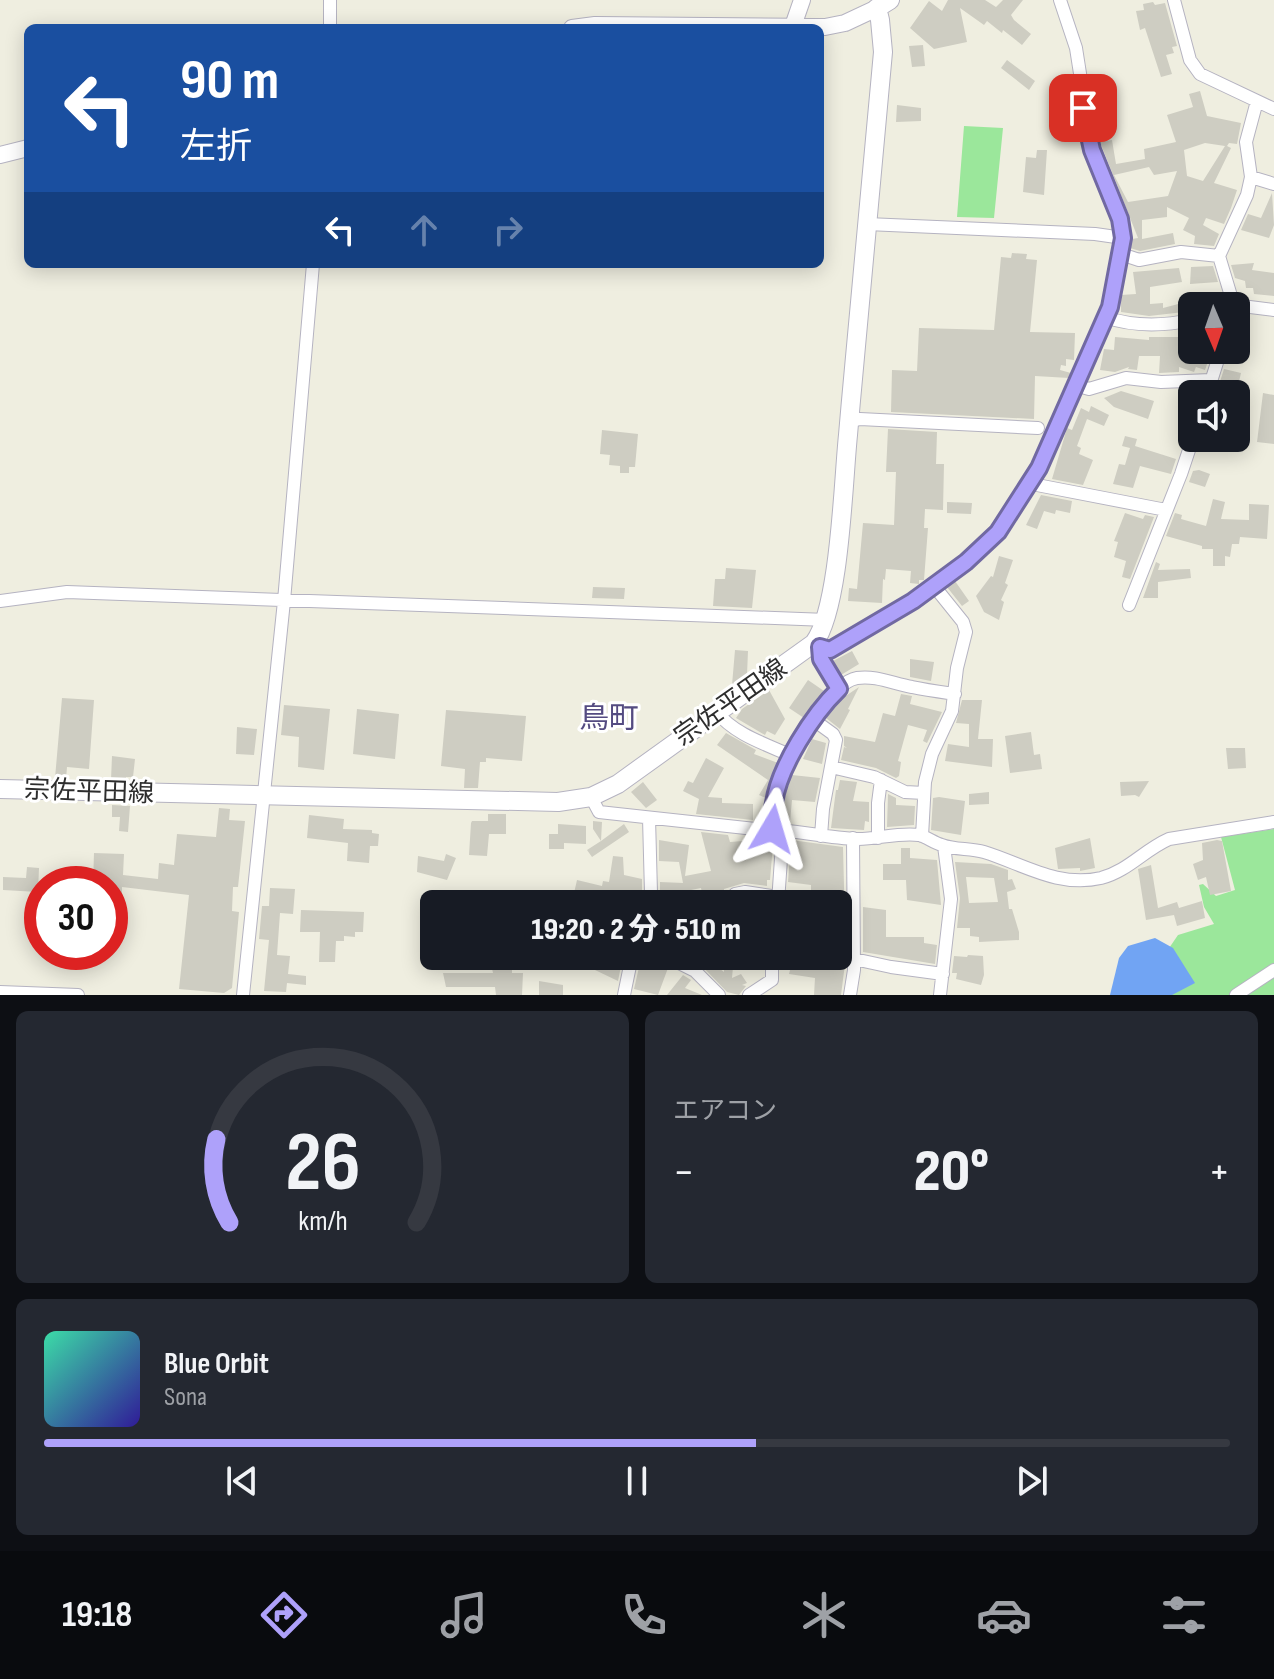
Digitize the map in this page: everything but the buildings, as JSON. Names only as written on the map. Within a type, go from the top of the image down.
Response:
[{"type":"main road","name":"宗佐平田線","points":[[0,789],[546,802],[591,797],[618,784],[817,645],[827,620],[840,521],[883,52],[880,20],[884,4]]},
{"type":"street","points":[[330,0],[330,24]]},
{"type":"street","points":[[794,24],[802,0]]},
{"type":"street","points":[[817,645],[830,650],[934,586],[998,532],[1039,468],[1105,317],[1123,238],[1120,219],[1092,150],[1076,48],[1060,0]]},
{"type":"street","points":[[1174,0],[1190,60],[1200,74],[1274,109]]},
{"type":"street","points":[[824,27],[845,23],[884,4]]},
{"type":"street","points":[[1230,292],[1219,256],[1247,195],[1251,177],[1246,142],[1257,101]]},
{"type":"street","points":[[0,155],[24,149]]},
{"type":"street","points":[[1251,177],[1274,184]]},
{"type":"street","points":[[867,224],[1095,234],[1123,238]]},
{"type":"street","points":[[1121,254],[1139,260],[1181,252],[1219,256]]},
{"type":"street","points":[[243,995],[284,601],[313,268]]},
{"type":"street","points":[[1250,308],[1274,310]]},
{"type":"street","points":[[1105,317],[1138,324],[1178,323]]},
{"type":"street","points":[[1211,380],[1216,364]]},
{"type":"street","points":[[1075,385],[1089,389],[1126,378],[1178,381]]},
{"type":"street","points":[[849,421],[860,419],[1038,428]]},
{"type":"street","points":[[1129,605],[1188,452]]},
{"type":"street","points":[[1030,481],[1037,485],[1166,510]]},
{"type":"street","points":[[922,836],[924,793],[932,754],[952,711],[957,668],[966,632],[963,622],[934,586]]},
{"type":"street","points":[[0,601],[67,592],[827,620]]},
{"type":"street","points":[[817,645],[821,659],[839,689]]},
{"type":"street","points":[[778,890],[778,829],[774,803],[779,782],[792,756],[839,689],[855,678],[876,678],[955,694]]},
{"type":"street","points":[[717,712],[723,720],[757,740],[792,756]]},
{"type":"street","points":[[815,721],[833,734],[836,740],[821,836]]},
{"type":"street","points":[[831,767],[881,780],[905,792],[924,793]]},
{"type":"street","points":[[878,838],[881,780]]},
{"type":"street","points":[[591,797],[599,812],[649,818],[778,829],[821,836],[922,836],[944,846],[981,851],[1046,877],[1074,881],[1121,871],[1169,839],[1274,822]]},
{"type":"street","points":[[649,818],[649,890]]},
{"type":"street","points":[[850,995],[854,959],[853,838]]},
{"type":"street","points":[[940,995],[951,899],[944,846]]},
{"type":"street","points":[[854,959],[943,974]]},
{"type":"street","points":[[624,995],[629,970]]},
{"type":"street","points":[[693,970],[719,995]]},
{"type":"street","points":[[749,995],[772,980],[772,970]]},
{"type":"street","points":[[1236,995],[1274,970]]},
{"type":"street","points":[[0,992],[78,995]]},
{"type":"green space","points":[[964,126],[1003,128],[994,218],[957,217]]},
{"type":"green space","points":[[1274,829],[1274,995],[1137,995],[1178,935],[1214,924],[1204,907],[1199,885],[1203,884],[1216,896],[1235,890],[1221,837]]},
{"type":"water","points":[[1155,938],[1173,948],[1195,983],[1172,995],[1110,995],[1119,958],[1128,946]]},
{"type":"district","name":"鳥町","points":[[609,719]]},
{"type":"route","points":[[772,829],[779,782],[797,746],[839,689],[821,659],[820,647],[830,650],[913,601],[966,562],[998,532],[1039,468],[1110,307],[1123,234],[1092,150],[1083,108]]}]
